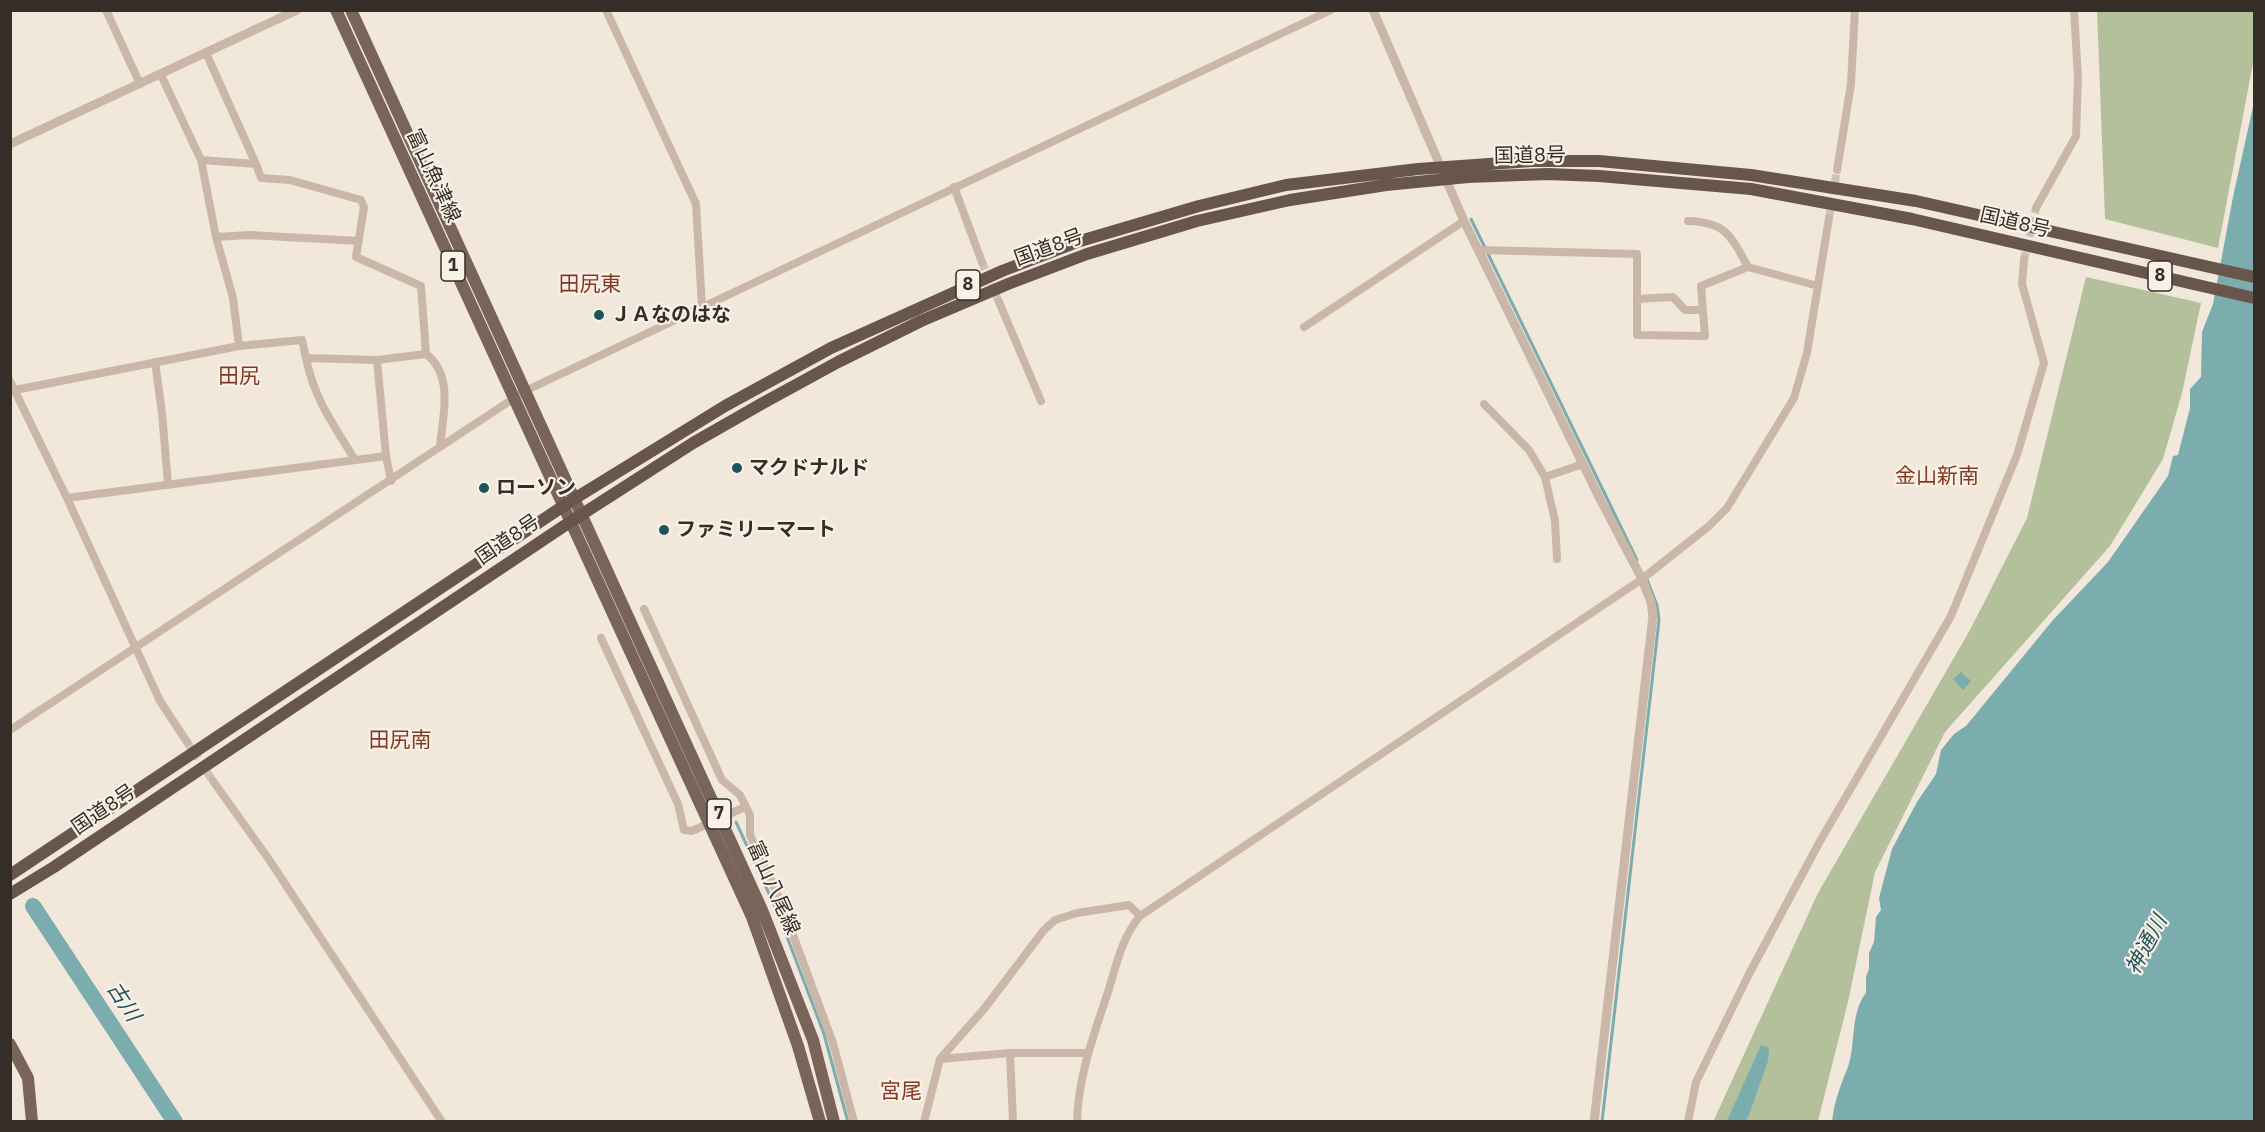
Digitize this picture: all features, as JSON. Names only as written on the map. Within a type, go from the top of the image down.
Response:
[{"type":"highway","name":"国道8号","points":[[10,875],[574,499],[725,406],[831,348],[1002,270],[1080,242],[1199,206],[1287,185],[1440,166],[1599,161],[1751,175],[1916,201],[2071,234],[2254,277]]},
{"type":"highway","name":"国道8号","points":[[10,894],[693,442],[819,372],[921,321],[1087,254],[1197,221],[1290,200],[1386,185],[1446,179],[1547,174],[1751,189],[1912,219],[2254,298]]},
{"type":"highway","points":[[10,867],[34,860]]},
{"type":"highway","points":[[10,900],[37,883],[54,867]]},
{"type":"main road","name":"富山魚津線","points":[[336,10],[570,522]]},
{"type":"main road","name":"富山魚津線","points":[[351,10],[582,514]]},
{"type":"main road","name":"富山八尾線","points":[[582,514],[762,910],[813,1040],[834,1122]]},
{"type":"main road","name":"富山八尾線","points":[[570,522],[759,936],[798,1046],[820,1122]]},
{"type":"main road","points":[[10,1044],[14,1061],[28,1078],[32,1122]]},
{"type":"street","points":[[106,10],[140,84]]},
{"type":"street","points":[[10,144],[297,10]]},
{"type":"street","points":[[606,10],[696,204],[702,307]]},
{"type":"street","points":[[10,730],[525,391],[1331,10]]},
{"type":"street","points":[[1373,10],[1464,221],[1642,579],[1651,602],[1653,616],[1594,1122]]},
{"type":"street","points":[[1837,170],[1851,84],[1855,10]]},
{"type":"street","points":[[2036,208],[2076,136],[2078,77],[2074,10]]},
{"type":"street","points":[[206,53],[261,178],[290,180],[361,200],[364,207],[356,256],[421,286],[426,354],[433,360],[445,386],[440,446]]},
{"type":"street","points":[[161,75],[201,160],[216,237],[232,298],[239,346]]},
{"type":"street","points":[[201,160],[256,164]]},
{"type":"street","points":[[954,187],[982,262]]},
{"type":"street","points":[[1077,1122],[1077,1105],[1088,1053],[1122,948],[1130,927],[1140,916],[1642,579],[1709,526],[1727,508],[1794,398],[1807,353],[1829,218]]},
{"type":"street","points":[[1304,327],[1464,221]]},
{"type":"street","points":[[1688,221],[1711,223],[1730,234],[1748,267]]},
{"type":"street","points":[[216,237],[249,235],[359,241]]},
{"type":"street","points":[[1479,250],[1637,254],[1637,335],[1705,336],[1701,286],[1748,267],[1818,286]]},
{"type":"street","points":[[1688,1122],[1696,1082],[1749,974],[1819,843],[1951,616],[2017,454],[2044,363],[2022,284],[2024,260]]},
{"type":"street","points":[[1637,298],[1673,297],[1685,310],[1703,310]]},
{"type":"street","points":[[999,302],[1041,401]]},
{"type":"street","points":[[187,742],[160,701],[67,498],[12,387],[239,346],[302,340],[310,378],[320,404],[355,460]]},
{"type":"street","points":[[306,358],[376,360],[426,354]]},
{"type":"street","points":[[376,360],[386,456],[391,481]]},
{"type":"street","points":[[155,363],[168,485]]},
{"type":"street","points":[[1484,404],[1528,450],[1545,477],[1555,521],[1557,559]]},
{"type":"street","points":[[67,498],[386,456]]},
{"type":"street","points":[[1545,477],[1583,464]]},
{"type":"street","points":[[644,609],[722,780],[740,795],[750,815],[750,835],[780,900],[833,1043],[854,1122]]},
{"type":"street","points":[[601,638],[678,804],[684,830],[692,831],[746,807]]},
{"type":"street","points":[[213,781],[268,858],[442,1122]]},
{"type":"street","points":[[924,1122],[940,1059],[984,1009],[1044,930],[1055,920],[1077,912],[1129,905],[1140,916]]},
{"type":"street","points":[[940,1059],[1010,1053],[1088,1053]]},
{"type":"street","points":[[1010,1053],[1013,1122]]},
{"type":"green space","points":[[2097,11],[2254,11],[2253,63],[2218,248],[2105,219]]},
{"type":"green space","points":[[2086,277],[2201,303],[2182,393],[2163,459],[2110,546],[1945,732],[1875,872],[1848,1002],[1818,1121],[1713,1122],[1818,893],[1970,630],[2027,518]]},
{"type":"water","name":"神通川","points":[[2254,102],[2254,1121],[1832,1122],[1836,1100],[1848,1067],[1855,1019],[1866,993],[1869,953],[1874,942],[1876,917],[1881,910],[1879,898],[1892,849],[1917,802],[1936,774],[1941,750],[1954,734],[1966,726],[2053,620],[2108,562],[2168,476],[2173,456],[2178,455],[2190,408],[2190,389],[2201,377],[2202,332],[2213,304]]},
{"type":"water","points":[[1961,672],[1971,681],[1963,690],[1953,679]]},
{"type":"water","points":[[1761,1045],[1769,1048],[1768,1061],[1749,1115],[1746,1121],[1727,1121]]},
{"type":"waterway","points":[[1471,219],[1637,560]]},
{"type":"waterway","points":[[1602,1122],[1659,620],[1657,605],[1646,577]]},
{"type":"waterway","points":[[736,822],[778,913],[824,1034],[848,1122]]},
{"type":"waterway","name":"古川","points":[[33,906],[175,1122]]},
{"type":"tunnel","points":[[1829,218],[1837,170]]},
{"type":"tunnel","points":[[2024,260],[2036,208]]},
{"type":"tunnel","points":[[982,262],[999,302]]},
{"type":"tunnel","points":[[187,742],[213,781]]},
{"type":"place","name":"ＪＡなのはな","points":[[599,315]]},
{"type":"place","name":"マクドナルド","points":[[737,468]]},
{"type":"place","name":"ローソン","points":[[484,488]]},
{"type":"place","name":"ファミリーマート","points":[[664,530]]},
{"type":"district","name":"田尻東","points":[[590,285]]},
{"type":"district","name":"田尻","points":[[239,377]]},
{"type":"district","name":"金山新南","points":[[1937,477]]},
{"type":"district","name":"田尻南","points":[[400,741]]},
{"type":"district","name":"宮尾","points":[[901,1092]]}]
